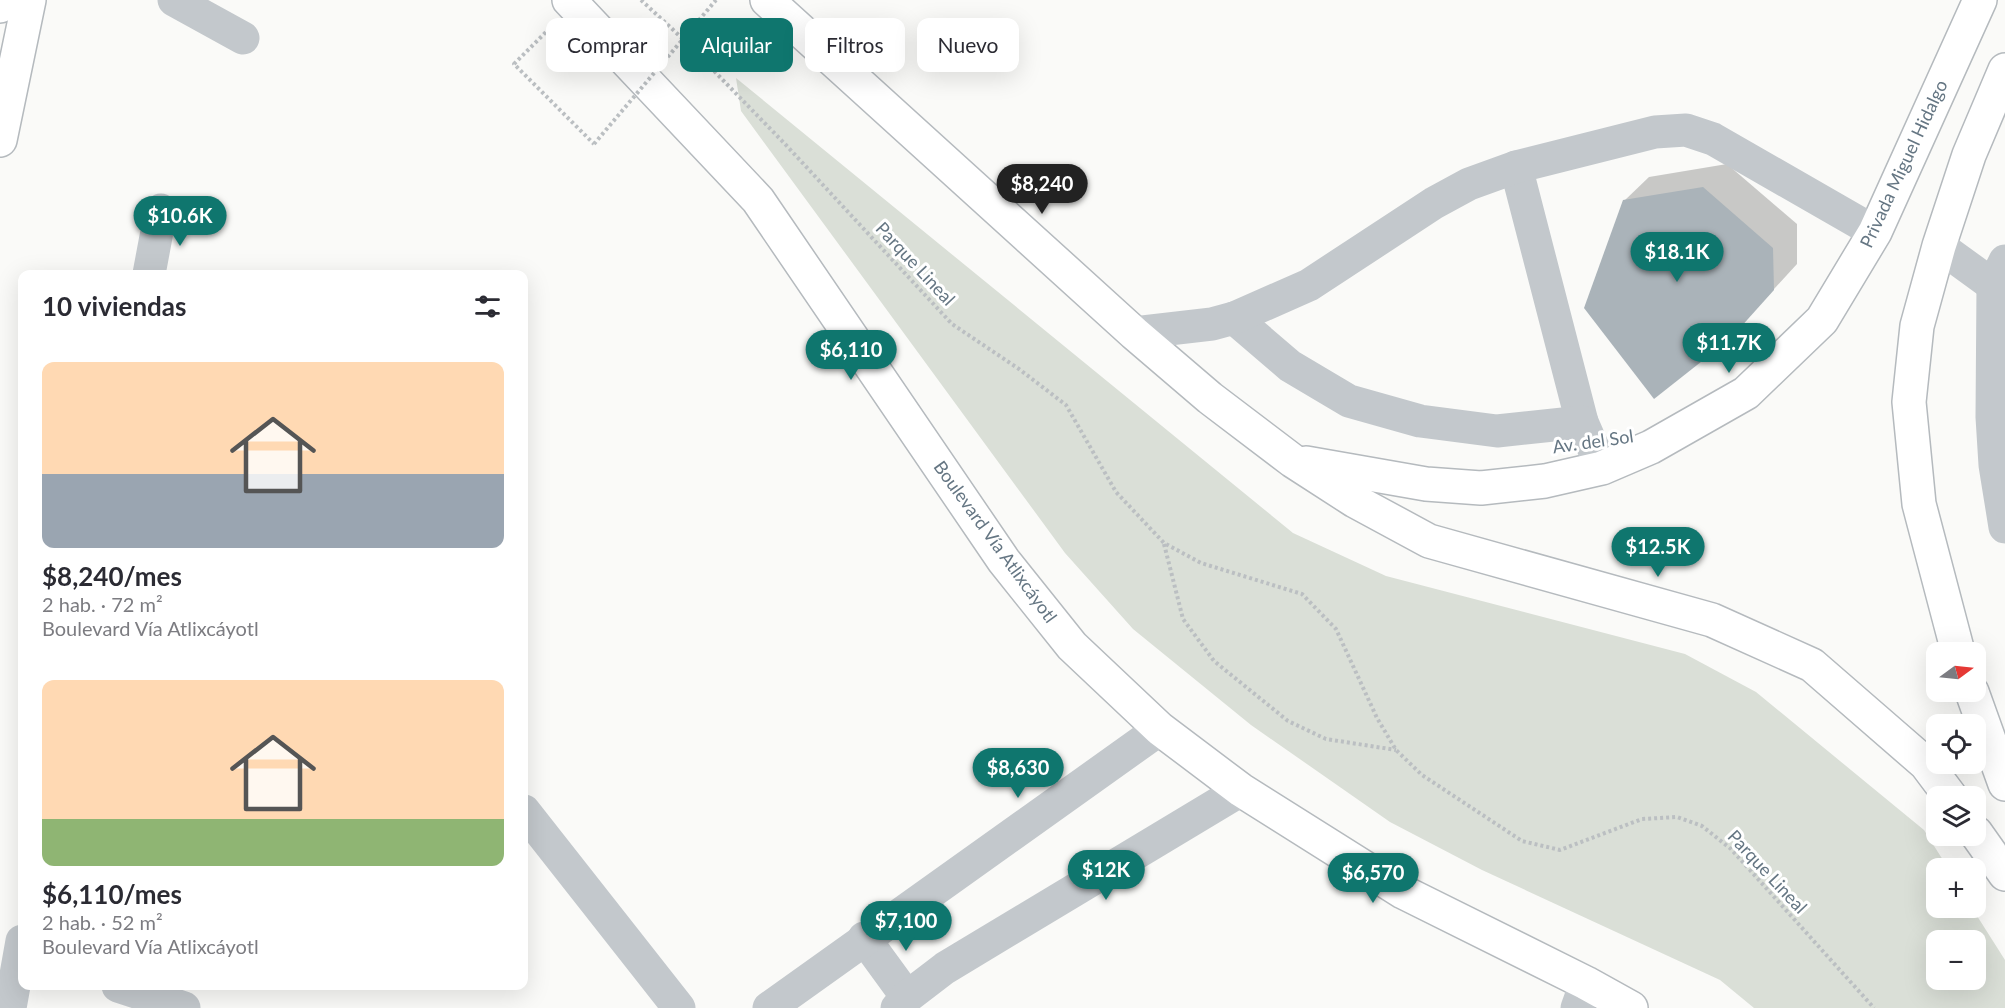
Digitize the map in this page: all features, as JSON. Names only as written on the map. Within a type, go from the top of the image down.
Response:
[{"type":"main road","points":[[0,6],[1,0]]},
{"type":"main road","points":[[0,140],[29,0]]},
{"type":"main road","points":[[767,0],[1134,333],[1210,399],[1293,461],[1355,501],[1429,541],[1712,620],[1812,664],[1926,764],[1942,786]]},
{"type":"main road","name":"Privada Miguel Hidalgo","points":[[1293,461],[1426,484],[1481,488],[1545,481],[1602,468],[1651,447],[1746,393],[1822,320],[1875,232],[1980,0]]},
{"type":"main road","name":"Boulevard Vía Atlixcáyotl","points":[[571,2],[758,200],[1004,561],[1072,646],[1160,729],[1241,790],[1403,892],[1582,995],[1630,1008]]},
{"type":"main road","points":[[1955,642],[1919,504],[1909,402],[1917,326],[1939,246],[1969,155],[2005,70]]},
{"type":"main road","points":[[1976,702],[2005,784]]},
{"type":"main road","points":[[1986,846],[2005,873]]},
{"type":"street","points":[[190,4],[243,38]]},
{"type":"street","points":[[1134,333],[1212,324],[1234,318],[1309,285],[1434,203],[1469,184],[1516,167],[1655,132],[1686,130],[1713,139],[1875,232]]},
{"type":"street","points":[[1516,167],[1582,422],[1602,468]]},
{"type":"street","points":[[150,270],[161,210]]},
{"type":"street","points":[[1939,246],[2001,280],[1992,417],[1995,465],[2005,527]]},
{"type":"street","points":[[1234,318],[1290,366],[1349,401],[1420,421],[1497,431],[1582,422]]},
{"type":"street","points":[[769,1008],[864,938],[1160,729]]},
{"type":"street","points":[[864,938],[902,1002],[945,968],[1241,790]]},
{"type":"street","points":[[528,816],[679,1008]]},
{"type":"street","points":[[10,1008],[18,969]]},
{"type":"street","points":[[130,990],[184,1008]]},
{"type":"path","name":"Parque Lineal","points":[[641,0],[680,36]]},
{"type":"path","points":[[701,18],[716,0]]},
{"type":"path","points":[[571,2],[514,64],[594,144],[680,43]]},
{"type":"path","name":"Parque Lineal","points":[[715,72],[793,152],[952,324],[1019,369],[1066,405],[1116,492],[1164,543],[1201,563],[1302,594],[1336,629],[1377,718],[1395,750],[1422,775],[1521,841],[1560,850],[1642,819],[1677,817],[1702,826],[1731,849],[1874,1008]]},
{"type":"path","name":"Parque Lineal","points":[[1164,543],[1183,619],[1214,661],[1288,720],[1326,739],[1395,750]]},
{"type":"shaded area","points":[[736,78],[1293,533],[1386,576],[1685,654],[1756,692],[1924,830],[1926,846],[1934,846],[1942,858],[1926,858],[1926,918],[1978,918],[1986,930],[1926,930],[1926,990],[1986,990],[1986,930],[2005,960],[2005,1008],[1754,1008],[1720,980],[1482,870],[1390,822],[1251,725],[1133,629],[1065,553],[741,111]]},
{"type":"building","points":[[1703,187],[1773,248],[1774,290],[1730,339],[1654,399],[1584,308],[1623,200]]}]
